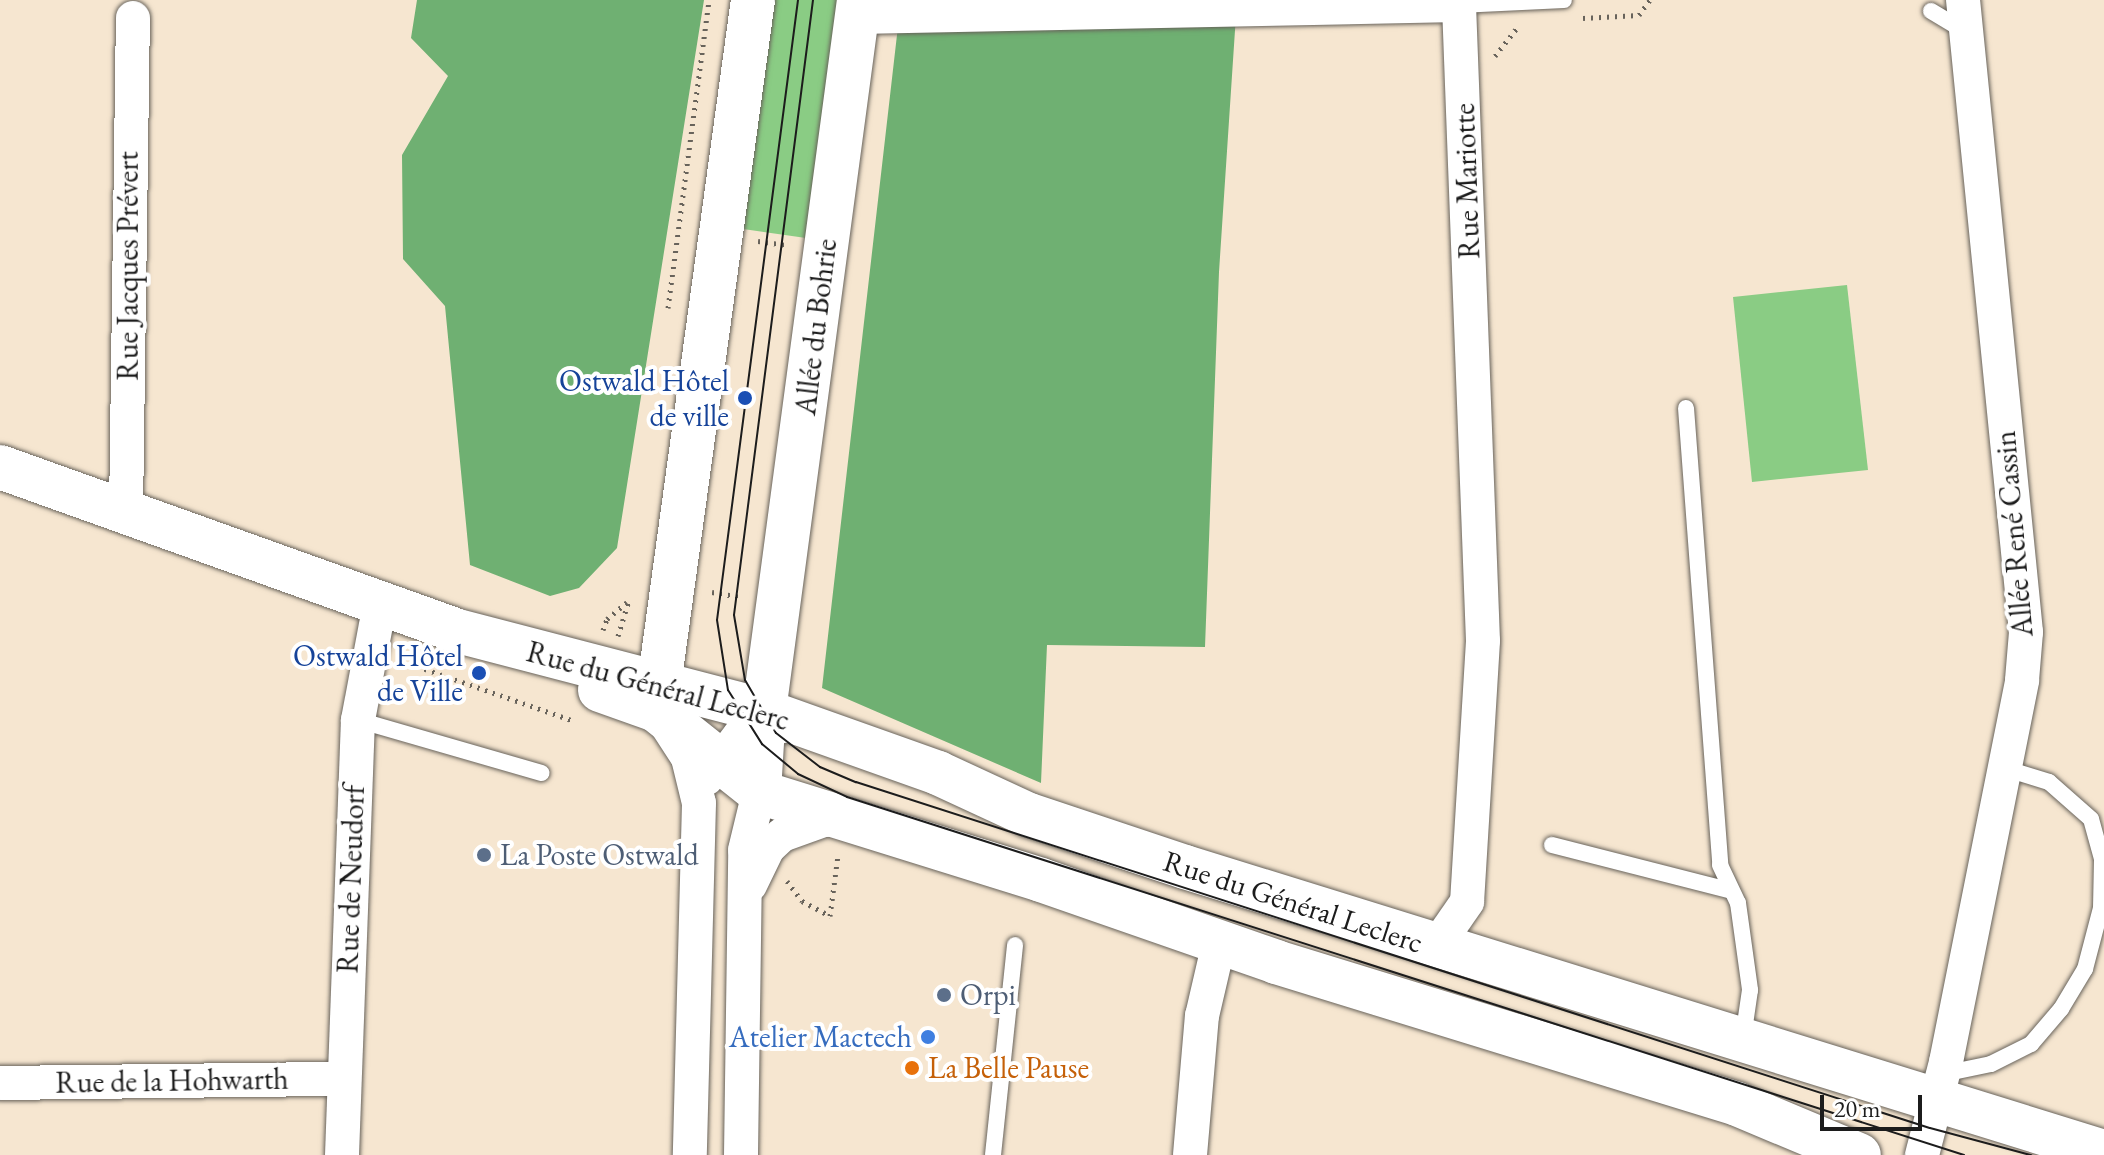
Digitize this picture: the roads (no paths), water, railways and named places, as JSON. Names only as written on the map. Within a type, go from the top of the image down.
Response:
[{"type":"main road","points":[[666,692],[649,599],[753,0]]},
{"type":"main road","name":"Allée du Bohrie","points":[[748,760],[775,655],[858,9]]},
{"type":"main road","name":"Rue du Général Leclerc","points":[[0,467],[488,641],[666,692],[748,760],[843,819],[1041,880],[1219,943],[1737,1104],[1859,1155]]},
{"type":"main road","points":[[606,649],[624,663],[641,656],[660,634],[649,599]]},
{"type":"main road","name":"Rue du Général Leclerc","points":[[488,641],[606,649],[666,692],[748,760]]},
{"type":"main road","name":"Allée du Bohrie","points":[[775,655],[780,697],[815,729]]},
{"type":"main road","name":"Rue du Général Leclerc","points":[[748,760],[815,729],[938,773],[1029,815],[1435,948],[1742,1044],[1940,1089],[2104,1152]]},
{"type":"street","points":[[858,9],[1459,5]]},
{"type":"street","name":"Rue Mariotte","points":[[1435,948],[1460,917],[1470,884],[1481,710],[1482,546],[1459,5]]},
{"type":"street","name":"Allée René Cassin","points":[[1922,1155],[1940,1089],[2004,768],[2026,632],[1963,15]]},
{"type":"street","name":"Rue Jacques Prévert","points":[[126,513],[133,18]]},
{"type":"street","name":"Rue de Neudorf","points":[[342,1155],[358,720],[380,604]]},
{"type":"street","points":[[666,692],[699,803],[690,1155]]},
{"type":"street","points":[[699,803],[748,760]]},
{"type":"street","points":[[741,1155],[748,760]]},
{"type":"street","points":[[747,909],[756,867],[768,848],[799,826],[843,819]]},
{"type":"street","points":[[1190,1155],[1203,1006],[1219,943]]},
{"type":"street","name":"Rue de la Hohwarth","points":[[0,1083],[343,1079]]},
{"type":"lane","points":[[1459,5],[1564,0]]},
{"type":"lane","points":[[1931,11],[1963,15]]},
{"type":"lane","points":[[1686,408],[1720,865],[1728,890],[1738,903],[1750,990],[1742,1044]]},
{"type":"lane","points":[[358,720],[542,773]]},
{"type":"lane","points":[[1940,1089],[2031,1044],[2061,1009],[2085,969],[2101,908],[2102,859],[2091,819],[2049,782],[2004,768]]},
{"type":"lane","points":[[1552,845],[1728,890]]},
{"type":"lane","points":[[993,1155],[1015,945]]},
{"type":"tram line","points":[[798,0],[717,620],[728,690],[762,744],[798,774],[847,797],[1964,1155]]},
{"type":"tram line","points":[[813,0],[734,615],[745,680],[776,733],[820,767],[856,782],[1930,1128],[2031,1155]]},
{"type":"place","name":"Ostwald Hôtel de ville","points":[[745,398]]},
{"type":"place","name":"Ostwald Hôtel de Ville","points":[[479,673]]},
{"type":"place","name":"La Poste Ostwald","points":[[484,855]]},
{"type":"place","name":"Orpi","points":[[944,995]]},
{"type":"place","name":"Atelier Mactech","points":[[928,1037]]},
{"type":"place","name":"La Belle Pause","points":[[912,1068]]}]
